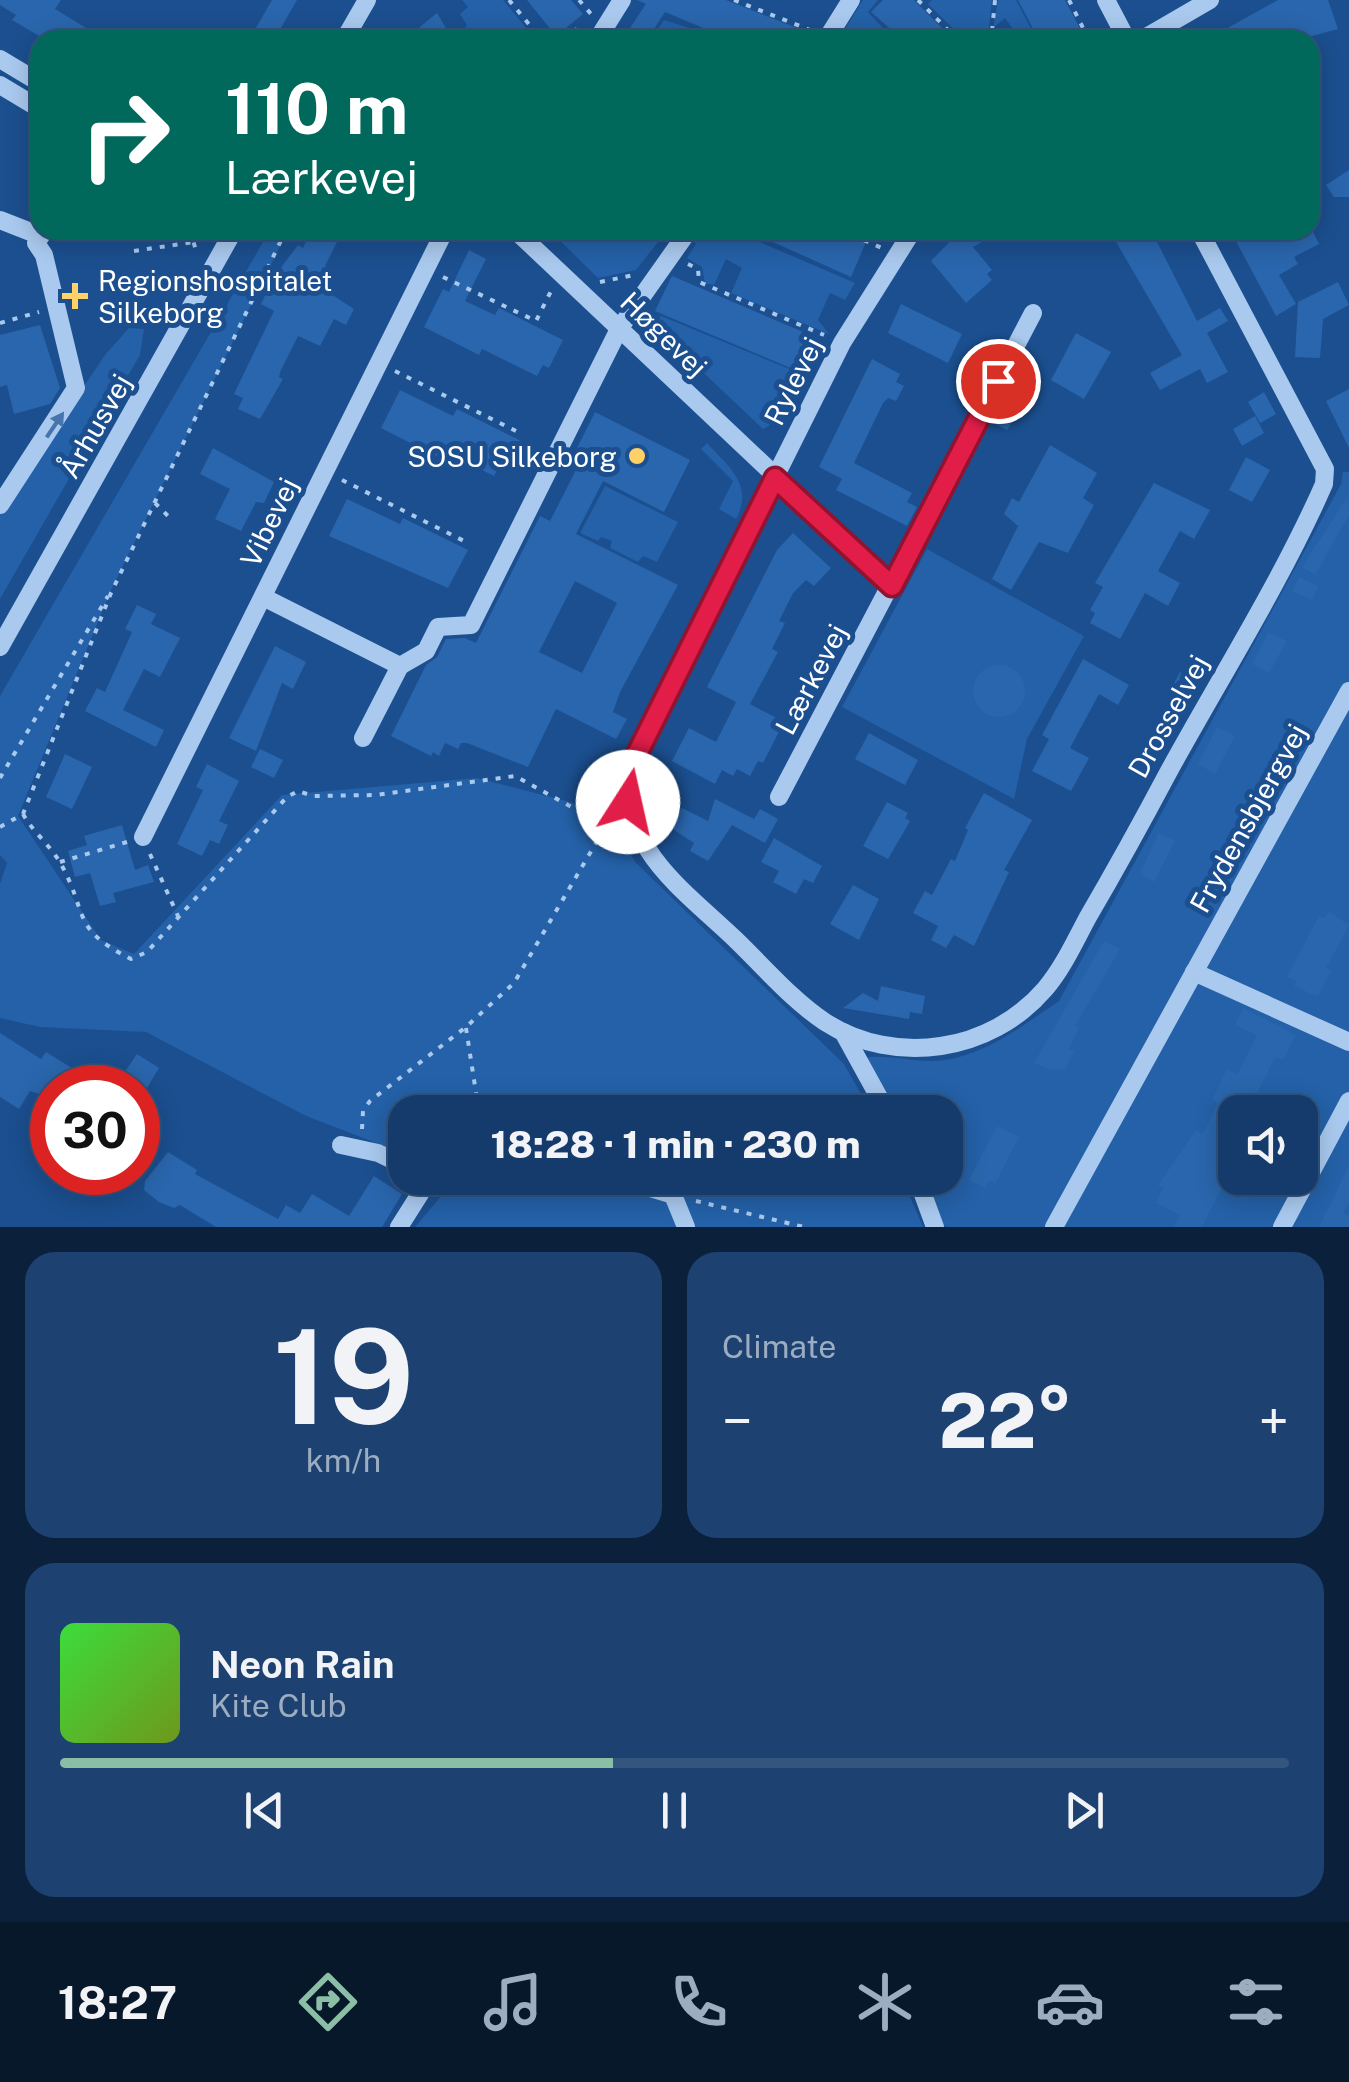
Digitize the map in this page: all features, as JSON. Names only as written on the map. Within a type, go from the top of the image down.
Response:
[{"type":"street","points":[[350,30],[367,0]]},
{"type":"street","points":[[602,30],[622,0]]},
{"type":"street","points":[[832,30],[851,0]]},
{"type":"street","points":[[1106,0],[1122,30]]},
{"type":"street","points":[[1158,30],[1210,0]]},
{"type":"street","points":[[0,59],[30,77]]},
{"type":"street","points":[[0,85],[30,103]]},
{"type":"street","points":[[0,220],[30,238]]},
{"type":"street","name":"Århusvej","points":[[0,646],[228,240]]},
{"type":"street","name":"Vibevej","points":[[143,837],[440,240]]},
{"type":"street","name":"Høgevej","points":[[525,240],[775,478]]},
{"type":"street","points":[[363,738],[400,666],[426,651],[438,627],[471,625],[619,328],[656,270],[681,240]]},
{"type":"street","name":"Rylevej","points":[[806,1008],[652,860],[634,828],[628,787],[633,762],[842,343],[905,240]]},
{"type":"street","name":"Drosselvej","points":[[806,1008],[843,1032],[878,1044],[915,1049],[952,1045],[987,1033],[1019,1014],[1046,988],[1323,488],[1325,468],[1203,240]]},
{"type":"street","points":[[0,505],[76,388],[46,303],[44,255],[36,241]]},
{"type":"street","name":"Lærkevej","points":[[779,797],[1033,313]]},
{"type":"street","points":[[775,478],[892,586]]},
{"type":"street","points":[[262,597],[400,666]]},
{"type":"street","name":"Frydensbjergvej","points":[[1054,1227],[1349,691]]},
{"type":"street","points":[[1194,972],[1349,1042]]},
{"type":"street","points":[[843,1032],[877,1095]]},
{"type":"street","points":[[1282,1227],[1349,1101]]},
{"type":"street","points":[[341,1144],[388,1159]]},
{"type":"street","points":[[399,1227],[419,1195]]},
{"type":"street","points":[[673,1195],[686,1227]]},
{"type":"street","points":[[923,1195],[935,1227]]},
{"type":"path","points":[[509,0],[534,30]]},
{"type":"path","points":[[734,0],[807,30]]},
{"type":"path","points":[[992,30],[995,0]]},
{"type":"path","points":[[1069,0],[1084,30]]},
{"type":"path","points":[[921,1],[949,30]]},
{"type":"path","points":[[576,30],[593,16]]},
{"type":"path","points":[[0,826],[23,814],[111,593],[281,240]]},
{"type":"path","points":[[864,240],[895,253]]},
{"type":"path","points":[[134,251],[194,242]]},
{"type":"path","points":[[685,262],[698,269],[699,282],[842,343]]},
{"type":"path","points":[[426,268],[536,320],[560,274]]},
{"type":"path","points":[[576,288],[656,270]]},
{"type":"path","points":[[0,323],[40,314],[46,303]]},
{"type":"path","points":[[379,363],[516,431]]},
{"type":"path","points":[[325,472],[468,542]]},
{"type":"path","points":[[155,504],[168,516]]},
{"type":"path","points":[[0,778],[95,611],[111,593]]},
{"type":"path","points":[[23,814],[60,862],[81,922],[100,944],[131,959],[147,952],[287,797],[298,791],[313,796],[376,794],[515,776],[608,824],[634,828]]},
{"type":"path","points":[[361,1149],[364,1112],[370,1101],[466,1028],[514,984],[608,824]]},
{"type":"path","points":[[60,862],[143,837],[178,916]]},
{"type":"path","points":[[466,1028],[476,1095]]},
{"type":"path","points":[[673,1195],[804,1227]]},
{"type":"path","points":[[782,1227],[790,1224]]},
{"type":"shaded area","points":[[462,0],[503,0],[528,30],[463,30],[467,25],[460,14],[468,7]]},
{"type":"shaded area","points":[[863,0],[878,0],[868,12],[885,30],[844,30]]},
{"type":"shaded area","points":[[932,0],[992,0],[989,30],[955,30],[928,4]]},
{"type":"shaded area","points":[[998,0],[1016,0],[1032,30],[1012,30],[1005,18],[993,28]]},
{"type":"shaded area","points":[[664,20],[695,30],[657,30]]},
{"type":"shaded area","points":[[264,240],[283,240],[112,588],[18,816],[101,940],[134,954],[282,795],[477,778],[582,805],[597,779],[609,781],[610,813],[635,862],[844,1064],[861,1095],[388,1095],[388,1147],[306,1116],[146,1032],[40,1027],[0,1018],[0,884],[7,863],[0,855],[0,696]]},
{"type":"shaded area","points":[[559,240],[658,242],[636,270],[598,278]]},
{"type":"shaded area","points":[[693,240],[755,240],[855,283],[845,300],[830,293],[818,320],[829,334],[731,293],[742,268],[726,259],[714,285],[705,283],[702,267],[687,258],[696,244]]},
{"type":"shaded area","points":[[661,316],[806,376],[785,417],[763,429],[654,326]]},
{"type":"shaded area","points":[[129,328],[144,329],[140,355],[0,599],[0,510],[105,355]]},
{"type":"shaded area","points":[[707,443],[741,486],[741,507],[736,519],[719,509],[733,481],[701,449]]},
{"type":"shaded area","points":[[1343,472],[1349,472],[1349,1227],[946,1227],[939,1223],[928,1195],[963,1195],[963,1095],[883,1095],[864,1058],[952,1059],[1000,1040],[1059,1001],[1341,484]]},
{"type":"shaded area","points":[[605,486],[678,522],[657,562],[643,556],[638,562],[610,548],[612,541],[601,537],[598,541],[580,533]]},
{"type":"shaded area","points":[[927,549],[1084,636],[1027,739],[1014,799],[842,707]]},
{"type":"shaded area","points":[[442,1195],[909,1195],[923,1227],[415,1227]]},
{"type":"building","points":[[0,0],[61,0],[55,9],[90,30],[30,31],[12,20],[16,15],[0,5]]},
{"type":"building","points":[[272,0],[297,0],[280,30],[255,30]]},
{"type":"building","points":[[527,0],[571,0],[583,14],[563,30],[551,30]]},
{"type":"building","points":[[637,0],[726,0],[802,30],[708,30],[665,12],[653,30],[629,30],[646,4]]},
{"type":"building","points":[[883,0],[914,0],[944,30],[892,30],[871,12]]},
{"type":"building","points":[[1018,0],[1065,0],[1081,30],[1034,30]]},
{"type":"building","points":[[1278,0],[1328,0],[1338,29],[1320,34],[1320,30],[1224,30]]},
{"type":"building","points":[[437,13],[447,30],[416,30]]},
{"type":"building","points":[[1349,170],[1349,197],[1334,197],[1326,185]]},
{"type":"building","points":[[307,240],[338,240],[325,266],[331,269],[322,288],[354,309],[346,325],[334,319],[320,346],[298,336],[281,370],[279,377],[283,379],[260,419],[238,409],[243,398],[234,394],[274,311],[261,304],[274,277],[298,245],[303,248]]},
{"type":"building","points":[[768,240],[866,242],[851,277]]},
{"type":"building","points":[[951,240],[986,240],[973,247],[992,270],[987,274],[992,280],[966,303],[931,261]]},
{"type":"building","points":[[1115,240],[1156,240],[1197,321],[1220,308],[1228,321],[1207,333],[1228,372],[1207,383],[1200,369],[1160,390],[1150,373],[1182,355]]},
{"type":"building","points":[[1235,240],[1317,240],[1319,244],[1294,257],[1298,264],[1279,275],[1296,304],[1276,316]]},
{"type":"building","points":[[469,250],[486,259],[465,301],[495,315],[499,308],[563,340],[549,368],[543,365],[537,376],[482,349],[479,355],[424,327],[443,289],[449,292]]},
{"type":"building","points":[[672,276],[815,337],[800,372],[655,311]]},
{"type":"building","points":[[1338,282],[1349,305],[1323,319],[1320,358],[1295,357],[1298,302]]},
{"type":"building","points":[[901,304],[962,334],[948,363],[888,333]]},
{"type":"building","points":[[40,325],[60,388],[50,404],[14,414],[7,385],[0,387],[0,335]]},
{"type":"building","points":[[1076,333],[1111,352],[1084,399],[1051,380]]},
{"type":"building","points":[[872,359],[900,374],[896,382],[904,386],[896,401],[888,398],[883,403],[854,463],[912,493],[907,502],[917,507],[907,526],[836,490],[842,479],[819,467]]},
{"type":"building","points":[[1349,389],[1349,448],[1326,401]]},
{"type":"building","points":[[400,390],[453,416],[457,409],[521,441],[507,469],[500,465],[494,476],[441,450],[438,457],[381,428]]},
{"type":"building","points":[[1264,392],[1276,414],[1260,423],[1248,402]]},
{"type":"building","points":[[1009,393],[1026,401],[1007,430],[993,423]]},
{"type":"building","points":[[595,412],[690,460],[664,512],[603,481],[576,534],[678,585],[620,692],[613,712],[627,719],[616,739],[556,709],[528,767],[467,743],[461,743],[458,749],[445,743],[439,756],[433,752],[431,756],[391,736],[426,665],[437,657],[446,639],[465,638],[476,643],[540,516],[550,521],[577,468],[569,464]],"holes":[[[575,581],[617,603],[582,673],[539,652]]]},
{"type":"building","points":[[1255,416],[1264,433],[1242,446],[1233,429]]},
{"type":"building","points":[[1050,445],[1097,473],[1083,498],[1094,505],[1068,553],[1039,542],[1011,590],[992,579],[1018,526],[1004,514],[1012,498],[1019,502]]},
{"type":"building","points":[[213,448],[274,482],[264,503],[256,502],[241,531],[215,519],[230,489],[200,474]]},
{"type":"building","points":[[1246,457],[1270,470],[1252,502],[1229,490]]},
{"type":"building","points":[[1154,483],[1210,510],[1194,539],[1180,531],[1158,571],[1180,583],[1168,606],[1145,593],[1120,639],[1090,623],[1095,613],[1090,610],[1103,587],[1095,583]]},
{"type":"building","points":[[1348,496],[1349,515],[1315,575],[1302,567]]},
{"type":"building","points":[[347,499],[400,524],[403,518],[468,550],[448,588],[329,536]]},
{"type":"building","points":[[793,533],[831,568],[814,586],[806,580],[793,593],[779,621],[785,623],[772,649],[778,652],[750,704],[784,722],[763,763],[758,761],[750,776],[737,769],[733,776],[722,770],[715,784],[672,761],[689,728],[716,742],[736,702],[707,687],[777,550]]},
{"type":"building","points":[[1299,577],[1318,586],[1312,600],[1292,591]]},
{"type":"building","points":[[137,605],[156,614],[151,624],[180,638],[160,677],[144,669],[123,710],[164,730],[156,747],[85,711],[97,688],[105,692],[132,632],[125,629]]},
{"type":"building","points":[[1268,633],[1287,641],[1269,673],[1252,664]]},
{"type":"building","points":[[275,646],[306,662],[293,689],[282,683],[256,751],[229,738]]},
{"type":"building","points":[[1083,659],[1129,685],[1118,705],[1099,694],[1070,748],[1089,758],[1071,791],[1032,771],[1049,739],[1042,735]]},
{"type":"building","points":[[999,665],[1017,673],[1025,691],[1017,709],[999,717],[981,709],[973,691],[981,673]]},
{"type":"building","points":[[1180,672],[1200,683],[1188,703],[1169,693]]},
{"type":"building","points":[[1217,727],[1235,736],[1215,774],[1198,764]]},
{"type":"building","points":[[869,733],[918,760],[905,785],[855,759]]},
{"type":"building","points":[[260,749],[283,760],[274,778],[251,767]]},
{"type":"building","points":[[65,754],[92,767],[72,809],[46,797]]},
{"type":"building","points":[[207,764],[239,781],[219,821],[228,825],[219,844],[210,840],[202,856],[177,844],[203,790],[196,787]]},
{"type":"building","points":[[984,793],[1032,820],[1004,870],[1009,872],[974,946],[954,935],[946,948],[931,940],[938,926],[913,913],[925,891],[932,895],[951,859],[955,861],[968,830],[965,828]]},
{"type":"building","points":[[715,799],[754,819],[760,809],[778,819],[765,843],[732,825],[708,861],[690,851],[694,843],[671,828],[682,808],[708,821]]},
{"type":"building","points":[[887,802],[908,813],[905,818],[910,821],[888,859],[863,846]]},
{"type":"building","points":[[122,825],[135,870],[148,865],[154,882],[113,893],[116,902],[100,906],[90,873],[75,877],[68,851],[87,845],[84,836]]},
{"type":"building","points":[[1158,833],[1175,841],[1154,882],[1140,874]]},
{"type":"building","points":[[774,838],[822,866],[813,883],[804,879],[796,894],[773,882],[779,871],[761,862]]},
{"type":"building","points":[[853,885],[879,899],[859,940],[830,924]]},
{"type":"building","points":[[1328,911],[1349,925],[1326,968],[1331,970],[1318,997],[1294,986],[1297,981],[1287,977],[1319,916],[1325,918]]},
{"type":"building","points":[[1104,941],[1120,949],[1075,1026],[1079,1028],[1069,1049],[1074,1052],[1065,1069],[1050,1070],[1034,1063]]},
{"type":"building","points":[[881,986],[925,996],[922,1014],[910,1012],[909,1019],[843,1008],[863,993],[878,1001]]},
{"type":"building","points":[[1243,1008],[1296,1035],[1283,1060],[1275,1057],[1256,1095],[1218,1095],[1218,1103],[1212,1099],[1227,1069],[1237,1075],[1257,1035],[1235,1025]]},
{"type":"building","points":[[0,1033],[41,1059],[46,1052],[67,1065],[30,1065],[30,1091],[19,1109],[0,1097]]},
{"type":"building","points":[[137,1054],[154,1065],[129,1065]]},
{"type":"building","points":[[1218,1103],[1218,1195],[1202,1227],[1174,1227],[1180,1215],[1156,1203],[1163,1188],[1158,1185],[1196,1130],[1203,1134]]},
{"type":"building","points":[[997,1126],[1019,1137],[995,1184],[989,1180],[985,1188],[969,1180]]},
{"type":"building","points":[[168,1152],[197,1170],[195,1174],[278,1219],[286,1205],[300,1213],[312,1194],[349,1216],[374,1176],[388,1185],[388,1195],[401,1195],[382,1227],[216,1227],[180,1205],[174,1208],[150,1195],[160,1195],[160,1162]]},
{"type":"building","points":[[1349,1166],[1349,1202],[1343,1213],[1349,1216],[1349,1227],[1319,1227]]},
{"type":"place","name":"Regionshospitalet Silkeborg","points":[[75,296]]},
{"type":"place","name":"SOSU Silkeborg","points":[[637,456]]},
{"type":"route","points":[[628,802],[633,762],[775,478],[892,586],[998,381]]}]
